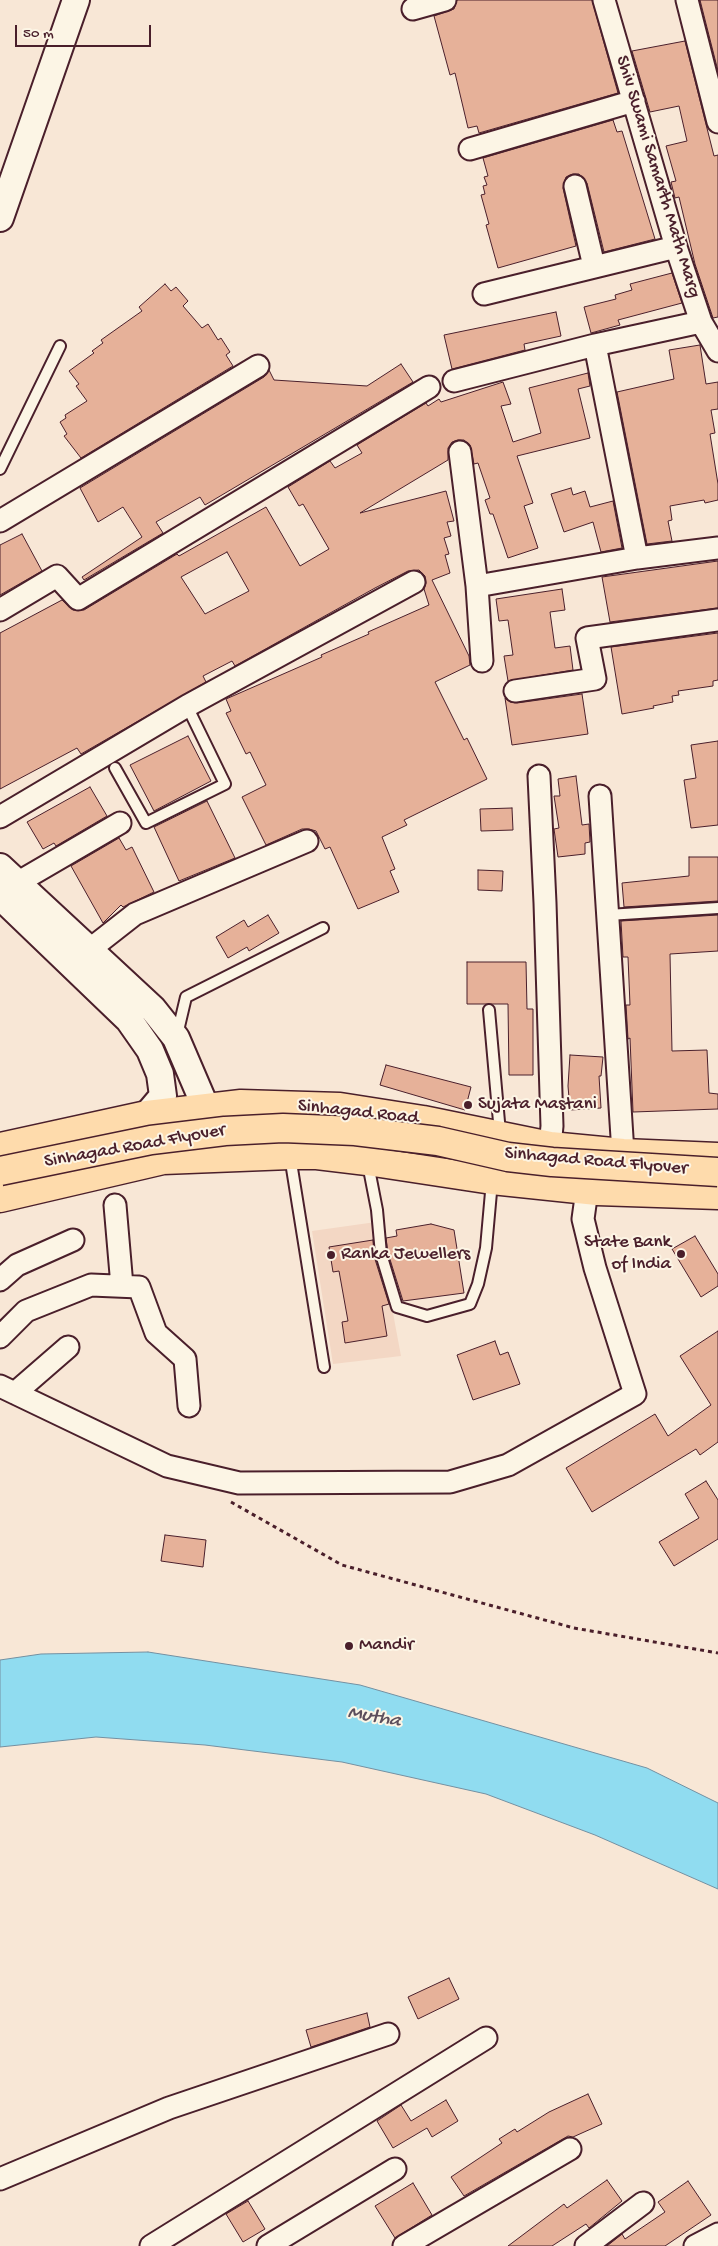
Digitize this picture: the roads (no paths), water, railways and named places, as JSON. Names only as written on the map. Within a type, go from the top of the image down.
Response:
[{"type":"main road","name":"Sinhagad Road","points":[[0,1147],[147,1114],[241,1104],[340,1108],[423,1120],[550,1146],[718,1157]]},
{"type":"main road","name":"Sinhagad Road Flyover","points":[[0,1171],[151,1140],[224,1131],[283,1128],[355,1131],[438,1141],[508,1157],[552,1162],[718,1172]]},
{"type":"main road","name":"Sinhagad Road Flyover","points":[[317,1155],[360,1148],[394,1149],[589,1178],[718,1184]]},
{"type":"main road","points":[[0,1198],[163,1160],[290,1155],[317,1155],[492,1180],[587,1190],[718,1195]]},
{"type":"street","points":[[0,218],[76,0]]},
{"type":"street","points":[[413,9],[445,0]]},
{"type":"street","name":"Shiv Swami Samarth Math Marg","points":[[604,0],[676,247],[701,322],[718,351]]},
{"type":"street","points":[[687,0],[718,122]]},
{"type":"street","points":[[470,149],[634,101]]},
{"type":"street","points":[[575,186],[594,266]]},
{"type":"street","points":[[484,294],[676,247]]},
{"type":"street","points":[[454,381],[595,345],[701,322]]},
{"type":"street","points":[[595,345],[637,558]]},
{"type":"street","points":[[0,521],[258,366]]},
{"type":"street","points":[[0,610],[57,576],[78,599],[430,387]]},
{"type":"street","points":[[460,452],[477,586],[482,662]]},
{"type":"street","points":[[477,586],[637,558],[718,548]]},
{"type":"street","points":[[0,816],[187,706],[414,582]]},
{"type":"street","points":[[515,691],[595,679],[587,638],[718,620]]},
{"type":"street","points":[[539,776],[546,903],[552,1126],[550,1146]]},
{"type":"street","points":[[600,796],[623,1152]]},
{"type":"street","points":[[5,886],[120,823]]},
{"type":"street","points":[[89,950],[135,914],[308,841]]},
{"type":"street","points":[[5,886],[89,950],[153,1009],[176,1038],[206,1108],[196,1132],[163,1160]]},
{"type":"street","points":[[5,886],[129,1020],[150,1050],[160,1074],[163,1096],[147,1114]]},
{"type":"street","points":[[68,1347],[8,1390],[167,1466],[239,1483],[450,1482],[508,1465],[635,1394],[595,1268],[583,1219],[587,1190]]},
{"type":"street","points":[[115,1205],[122,1286]]},
{"type":"street","points":[[0,1280],[17,1265],[73,1240]]},
{"type":"street","points":[[0,1337],[26,1311],[91,1285],[139,1287],[156,1333],[185,1359],[189,1406]]},
{"type":"street","points":[[0,2179],[169,2108],[388,2034]]},
{"type":"street","points":[[151,2246],[486,2038]]},
{"type":"street","points":[[404,2246],[570,2149]]},
{"type":"street","points":[[268,2246],[395,2169]]},
{"type":"street","points":[[586,2246],[643,2203]]},
{"type":"street","points":[[695,2246],[718,2234]]},
{"type":"lane","points":[[0,469],[60,346]]},
{"type":"lane","points":[[115,768],[146,823],[225,784],[187,706]]},
{"type":"lane","points":[[608,915],[718,908]]},
{"type":"lane","points":[[176,1038],[186,997],[323,928]]},
{"type":"lane","points":[[489,1010],[501,1137]]},
{"type":"lane","points":[[290,1155],[324,1367]]},
{"type":"lane","points":[[367,1161],[377,1210],[381,1254],[397,1307],[427,1316],[470,1304],[478,1284],[486,1248],[492,1180]]},
{"type":"water","name":"Mutha","points":[[148,1652],[360,1685],[647,1768],[718,1803],[718,1889],[595,1835],[486,1794],[342,1762],[205,1745],[96,1737],[0,1747],[0,1660],[41,1654]]},
{"type":"place","name":"Sujata Mastani","points":[[468,1105]]},
{"type":"place","name":"State Bank of India","points":[[681,1254]]},
{"type":"place","name":"Ranka Jewellers","points":[[331,1255]]},
{"type":"place","name":"Mandir","points":[[349,1646]]}]
